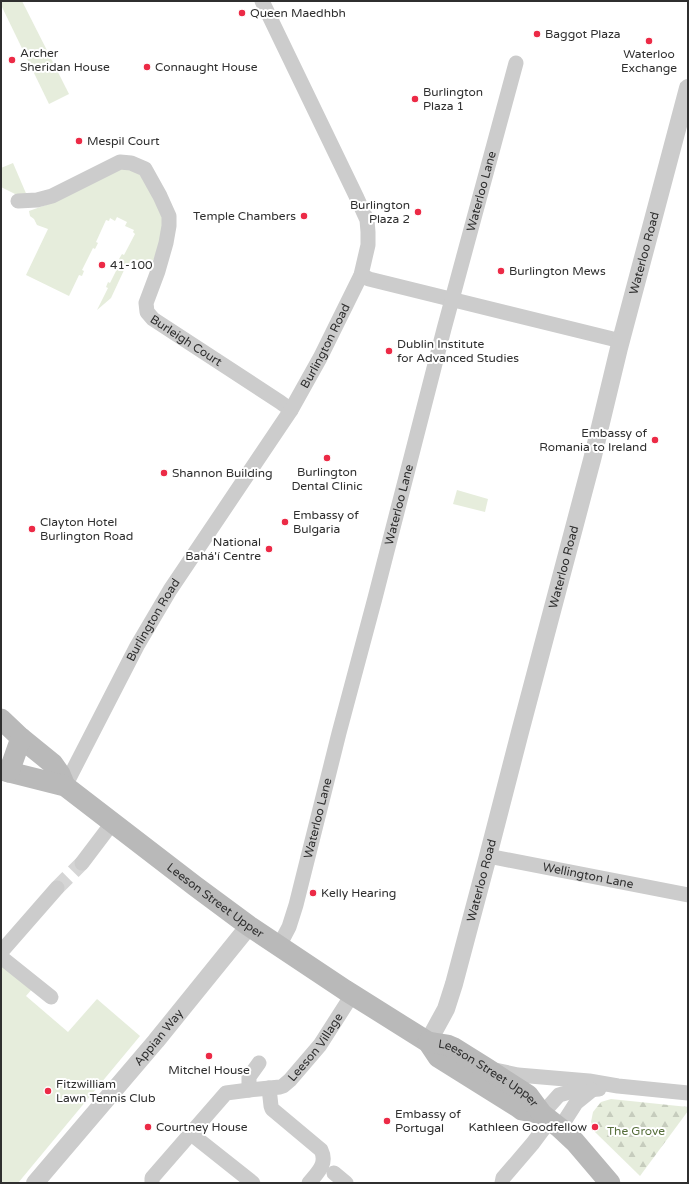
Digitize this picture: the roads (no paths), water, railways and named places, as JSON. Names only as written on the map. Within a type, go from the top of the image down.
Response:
[{"type":"main road","points":[[1,719],[21,738],[53,764],[60,774],[65,786]]},
{"type":"main road","points":[[5,771],[21,738]]},
{"type":"main road","name":"Leeson Street Upper","points":[[5,771],[65,786],[249,926],[352,995],[428,1042],[447,1045],[528,1095],[550,1121]]},
{"type":"main road","name":"Leeson Street Upper","points":[[428,1042],[438,1057],[522,1110],[550,1121]]},
{"type":"main road","points":[[550,1121],[575,1142],[610,1183]]},
{"type":"street","name":"Burlington Road","points":[[65,786],[137,646],[170,590],[291,410],[320,358],[361,275],[368,245],[367,220],[262,1]]},
{"type":"street","name":"Waterloo Lane","points":[[279,946],[289,927],[296,905],[340,728],[452,299],[516,63]]},
{"type":"street","name":"Waterloo Road","points":[[428,1042],[448,1005],[688,88]]},
{"type":"street","name":"Burleigh Court","points":[[18,201],[37,200],[52,196],[120,162],[131,163],[144,169],[160,196],[169,216],[170,226],[158,271],[146,303],[147,312],[153,319],[291,410]]},
{"type":"street","points":[[361,275],[369,279],[621,342]]},
{"type":"street","points":[[82,862],[113,822]]},
{"type":"street","name":"Wellington Lane","points":[[488,856],[688,895]]},
{"type":"street","points":[[1,952],[57,888]]},
{"type":"street","name":"Appian Way","points":[[35,1183],[156,1041],[249,926]]},
{"type":"street","points":[[1,957],[51,998]]},
{"type":"street","name":"Leeson Village","points":[[152,1183],[152,1178],[226,1093],[283,1086],[290,1080],[320,1045],[352,995]]},
{"type":"street","points":[[249,1090],[249,1077],[259,1063]]},
{"type":"street","points":[[486,1068],[518,1075],[589,1081],[618,1086],[688,1093]]},
{"type":"street","points":[[550,1121],[559,1095],[573,1090],[592,1090],[618,1086]]},
{"type":"street","points":[[269,1088],[270,1106],[272,1109],[321,1150],[323,1154],[324,1161],[322,1166],[309,1183]]},
{"type":"street","points":[[502,1183],[503,1178],[550,1121],[592,1090]]},
{"type":"street","points":[[190,1133],[252,1183]]},
{"type":"street","points":[[334,1173],[346,1183]]},
{"type":"tunnel","points":[[57,888],[82,863]]},
{"type":"place","name":"Queen Maedhbh","points":[[242,13]]},
{"type":"place","name":"Baggot Plaza","points":[[537,34]]},
{"type":"place","name":"Waterloo Exchange","points":[[649,41]]},
{"type":"place","name":"Archer Sheridan House","points":[[12,60]]},
{"type":"place","name":"Connaught House","points":[[147,67]]},
{"type":"place","name":"Burlington Plaza 1","points":[[415,99]]},
{"type":"place","name":"Mespil Court","points":[[79,141]]},
{"type":"place","name":"Burlington Plaza 2","points":[[418,212]]},
{"type":"place","name":"Temple Chambers","points":[[304,216]]},
{"type":"place","name":"41-100","points":[[102,265]]},
{"type":"place","name":"Burlington Mews","points":[[501,271]]},
{"type":"place","name":"Dublin Institute for Advanced Studies","points":[[389,351]]},
{"type":"place","name":"Embassy of Romania to Ireland","points":[[655,440]]},
{"type":"place","name":"Burlington Dental Clinic","points":[[327,458]]},
{"type":"place","name":"Shannon Building","points":[[164,473]]},
{"type":"place","name":"Embassy of Bulgaria","points":[[285,522]]},
{"type":"place","name":"Clayton Hotel Burlington Road","points":[[32,529]]},
{"type":"place","name":"National Bahá'í Centre","points":[[269,549]]},
{"type":"place","name":"Kelly Hearing","points":[[313,893]]},
{"type":"place","name":"Mitchel House","points":[[209,1056]]},
{"type":"place","name":"Fitzwilliam Lawn Tennis Club","points":[[48,1091]]},
{"type":"place","name":"Embassy of Portugal","points":[[387,1121]]},
{"type":"place","name":"Courtney House","points":[[148,1127]]},
{"type":"place","name":"Kathleen Goodfellow","points":[[595,1127]]},
{"type":"park label","name":"The Grove","points":[[636,1131]]}]
